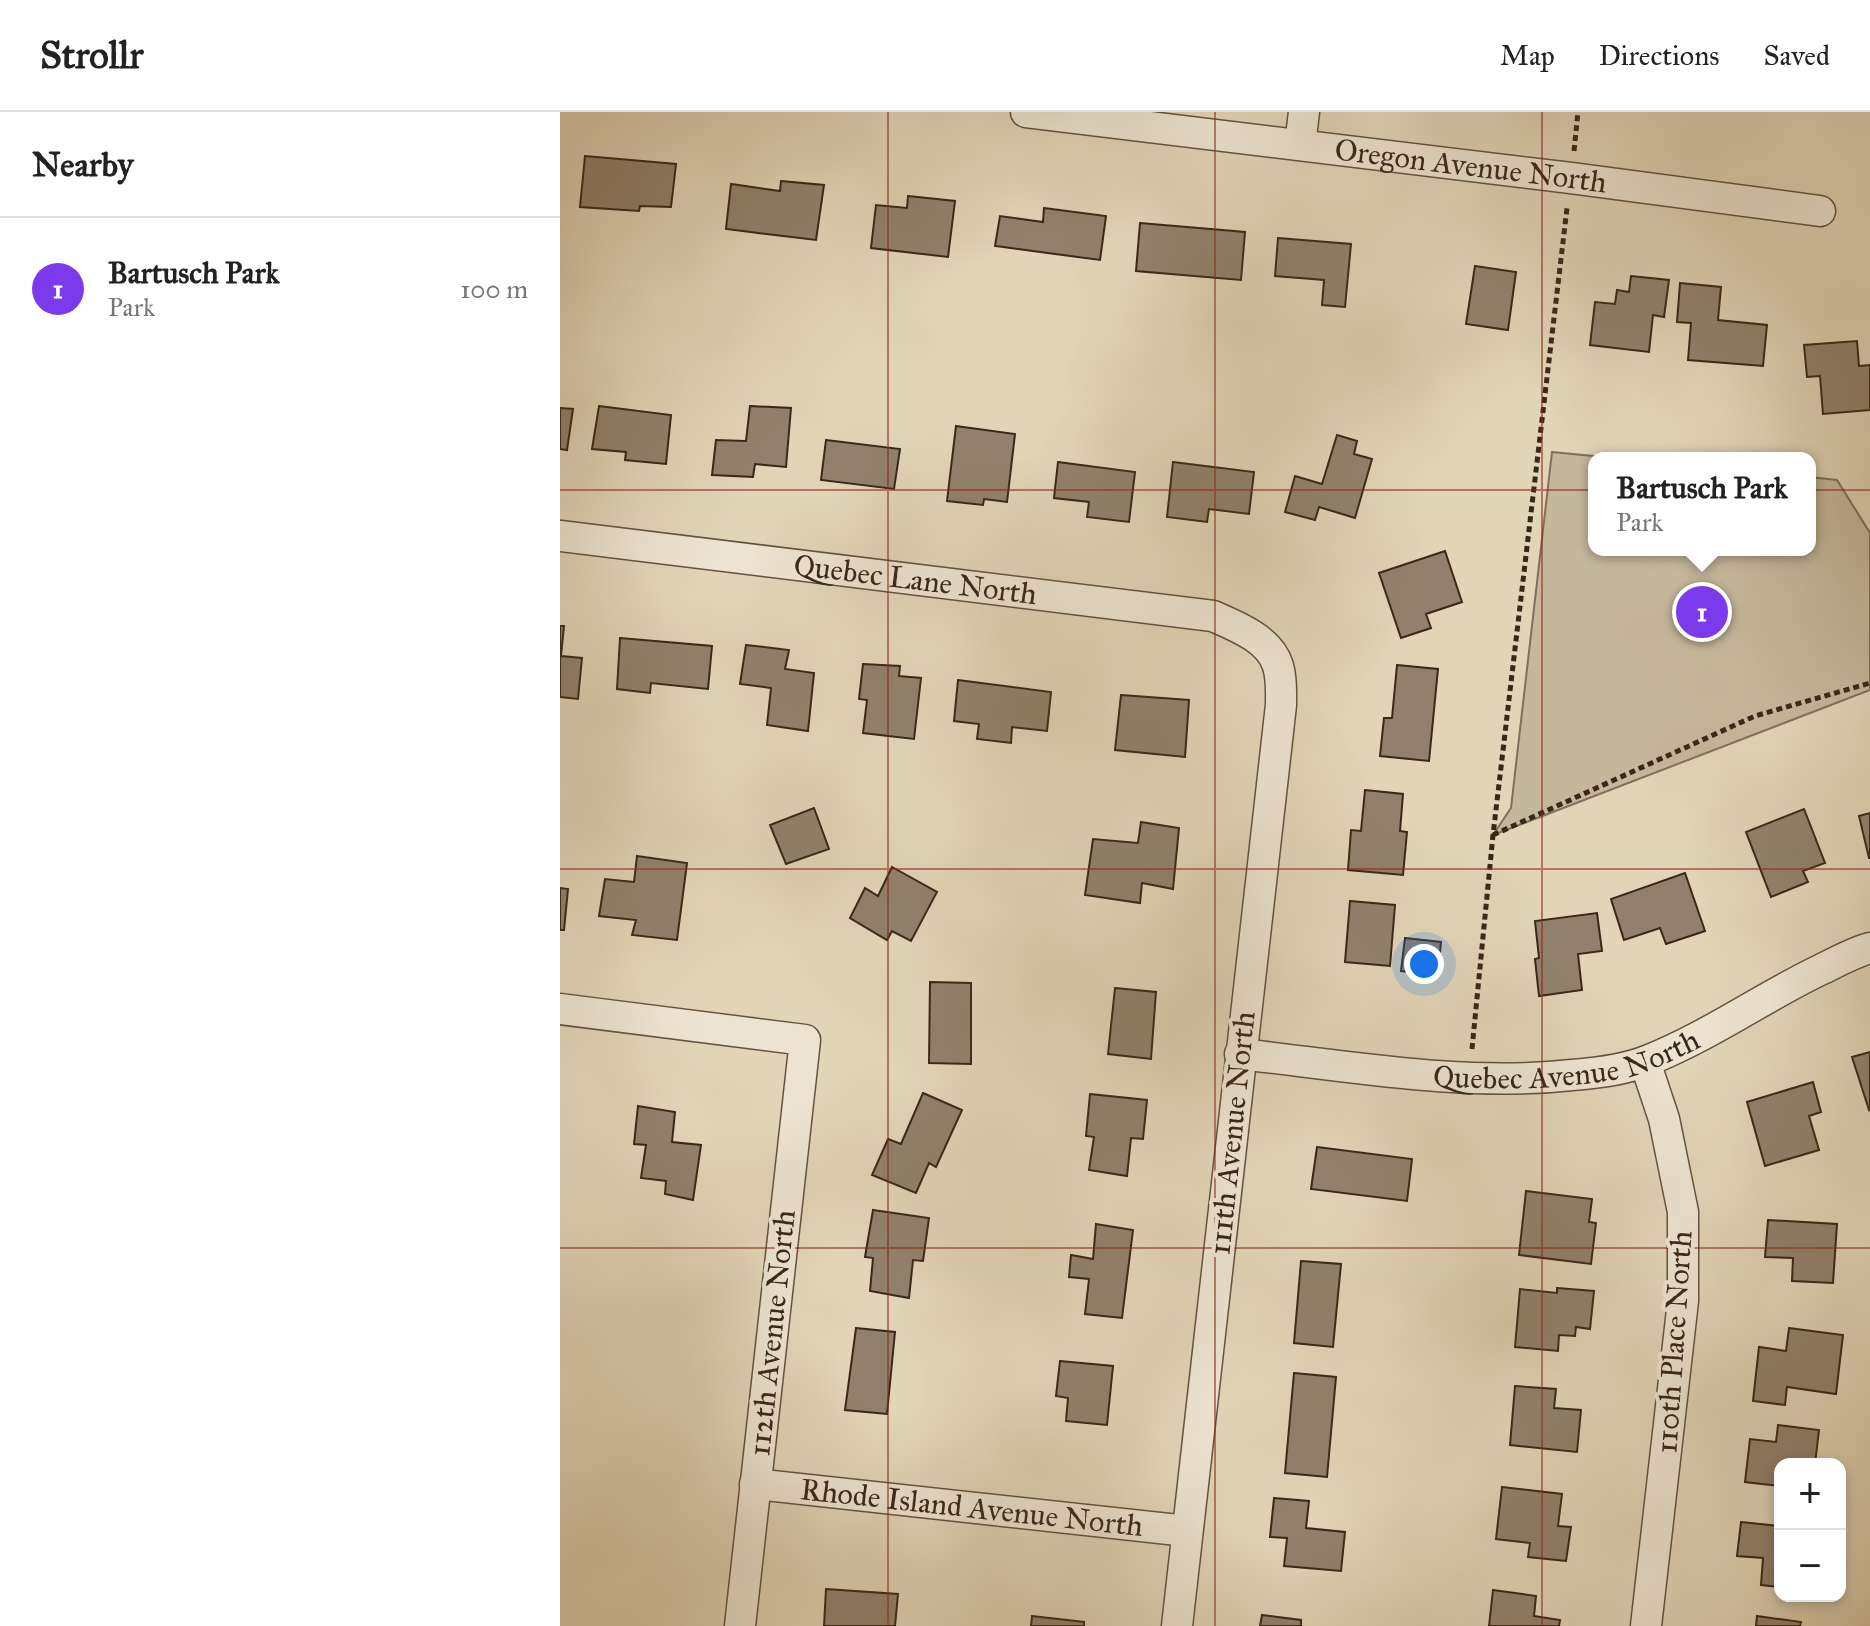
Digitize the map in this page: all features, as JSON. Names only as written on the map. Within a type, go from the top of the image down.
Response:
[{"type":"street","name":"Oregon Avenue North","points":[[1026,112],[1820,211]]},
{"type":"street","points":[[1300,145],[1304,112]]},
{"type":"street","name":"Quebec Lane North","points":[[560,536],[1213,616],[1240,628],[1263,644]]},
{"type":"street","name":"111th Avenue North","points":[[1177,1626],[1281,705],[1278,662],[1263,644]]},
{"type":"street","name":"Quebec Avenue North","points":[[1240,1054],[1469,1079],[1535,1079],[1593,1073],[1645,1062],[1686,1044],[1795,982],[1870,948]]},
{"type":"street","name":"112th Avenue North","points":[[560,1009],[805,1040],[740,1626]]},
{"type":"street","name":"110th Place North","points":[[1645,1062],[1664,1119],[1683,1212],[1683,1301],[1646,1626]]},
{"type":"street","name":"Rhode Island Avenue North","points":[[755,1484],[1187,1531]]},
{"type":"path","points":[[1469,1079],[1493,835],[1571,178]]},
{"type":"path","points":[[1493,835],[1755,716],[1870,683]]},
{"type":"shaded area","points":[[1552,452],[1588,455],[1588,556],[1816,556],[1816,478],[1837,480],[1870,533],[1870,690],[1493,835],[1511,808]]},
{"type":"building","points":[[585,156],[676,164],[671,207],[640,206],[639,211],[580,207]]},
{"type":"building","points":[[781,181],[824,185],[816,240],[726,229],[731,184],[780,191]]},
{"type":"building","points":[[908,196],[955,201],[948,257],[871,248],[876,205],[907,208]]},
{"type":"building","points":[[1044,208],[1106,216],[1100,260],[995,246],[1000,216],[1043,222]]},
{"type":"building","points":[[1140,223],[1245,232],[1241,280],[1136,271]]},
{"type":"building","points":[[1278,238],[1351,244],[1345,307],[1322,305],[1324,280],[1275,276]]},
{"type":"building","points":[[1475,266],[1516,272],[1508,330],[1466,324]]},
{"type":"building","points":[[1631,276],[1669,280],[1664,317],[1653,315],[1649,352],[1590,345],[1595,302],[1615,304],[1617,290],[1629,292]]},
{"type":"building","points":[[1680,283],[1721,287],[1718,320],[1767,325],[1763,366],[1688,360],[1691,323],[1677,322]]},
{"type":"building","points":[[1857,341],[1859,366],[1870,365],[1870,410],[1823,414],[1820,376],[1807,377],[1804,345]]},
{"type":"building","points":[[599,406],[671,415],[666,464],[625,460],[626,452],[592,449]]},
{"type":"building","points":[[750,406],[791,408],[786,467],[755,464],[753,477],[712,475],[716,440],[746,441]]},
{"type":"building","points":[[560,408],[573,409],[567,450],[560,449]]},
{"type":"building","points":[[956,426],[1015,434],[1007,502],[984,499],[983,505],[947,501]]},
{"type":"building","points":[[1337,435],[1357,441],[1354,454],[1372,459],[1355,518],[1319,507],[1315,520],[1285,512],[1295,476],[1322,484]]},
{"type":"building","points":[[826,440],[900,449],[894,489],[821,480]]},
{"type":"building","points":[[1058,462],[1135,472],[1129,522],[1087,517],[1089,502],[1054,498]]},
{"type":"building","points":[[1173,462],[1254,472],[1249,514],[1209,509],[1207,522],[1167,517]]},
{"type":"building","points":[[1445,551],[1462,602],[1426,614],[1431,628],[1401,638],[1379,573]]},
{"type":"building","points":[[560,626],[564,626],[561,656],[582,658],[578,699],[560,697]]},
{"type":"building","points":[[620,638],[712,646],[708,689],[651,683],[650,693],[617,689]]},
{"type":"building","points":[[746,645],[789,650],[785,669],[814,673],[808,731],[767,725],[771,688],[740,684]]},
{"type":"building","points":[[863,664],[900,666],[899,676],[921,678],[914,739],[863,733],[867,700],[859,699]]},
{"type":"building","points":[[1397,665],[1438,669],[1429,761],[1380,756],[1384,718],[1392,718]]},
{"type":"building","points":[[958,680],[1051,692],[1047,731],[1012,727],[1011,743],[977,739],[979,724],[954,721]]},
{"type":"building","points":[[1121,695],[1189,700],[1185,757],[1115,750]]},
{"type":"building","points":[[1365,790],[1403,794],[1400,831],[1407,832],[1403,875],[1348,870],[1351,830],[1361,831]]},
{"type":"building","points":[[814,808],[829,849],[786,864],[770,825]]},
{"type":"building","points":[[1804,809],[1825,863],[1803,871],[1808,882],[1771,897],[1746,832]]},
{"type":"building","points":[[1870,813],[1870,858],[1869,858],[1859,816]]},
{"type":"building","points":[[1141,822],[1179,828],[1173,889],[1142,883],[1140,903],[1085,895],[1093,839],[1138,843]]},
{"type":"building","points":[[637,856],[687,863],[677,940],[632,935],[636,920],[599,916],[605,879],[634,882]]},
{"type":"building","points":[[892,867],[937,892],[911,941],[892,931],[887,940],[850,918],[865,888],[878,896]]},
{"type":"building","points":[[1685,873],[1705,931],[1666,944],[1660,928],[1624,940],[1611,899]]},
{"type":"building","points":[[560,888],[568,889],[564,930],[560,930]]},
{"type":"building","points":[[1350,901],[1395,905],[1390,966],[1345,962]]},
{"type":"building","points":[[1597,913],[1602,951],[1578,954],[1582,990],[1539,996],[1535,921]]},
{"type":"building","points":[[1405,938],[1441,942],[1438,975],[1401,971]]},
{"type":"building","points":[[930,982],[971,983],[971,1064],[929,1063]]},
{"type":"building","points":[[1115,988],[1156,992],[1151,1059],[1108,1054]]},
{"type":"building","points":[[1870,1052],[1870,1109],[1869,1110],[1852,1057]]},
{"type":"building","points":[[1813,1082],[1821,1112],[1809,1116],[1819,1150],[1765,1166],[1747,1102]]},
{"type":"building","points":[[923,1093],[962,1110],[936,1167],[929,1163],[916,1193],[872,1175],[888,1139],[901,1144]]},
{"type":"building","points":[[1090,1094],[1147,1100],[1143,1139],[1131,1138],[1127,1176],[1089,1170],[1094,1137],[1086,1136]]},
{"type":"building","points":[[638,1106],[675,1112],[672,1142],[701,1145],[693,1200],[665,1194],[666,1181],[641,1178],[646,1145],[634,1144]]},
{"type":"building","points":[[1317,1147],[1412,1159],[1407,1201],[1311,1189]]},
{"type":"building","points":[[1526,1191],[1592,1199],[1589,1222],[1596,1223],[1591,1264],[1519,1255]]},
{"type":"building","points":[[873,1210],[929,1218],[923,1261],[913,1260],[909,1298],[870,1291],[873,1258],[865,1257]]},
{"type":"building","points":[[1768,1220],[1837,1224],[1833,1283],[1792,1281],[1793,1258],[1765,1257]]},
{"type":"building","points":[[1096,1224],[1133,1230],[1122,1318],[1085,1314],[1089,1279],[1069,1277],[1071,1255],[1093,1259]]},
{"type":"building","points":[[1301,1261],[1341,1264],[1333,1347],[1294,1343]]},
{"type":"building","points":[[1557,1288],[1594,1291],[1590,1329],[1576,1327],[1575,1336],[1559,1335],[1558,1351],[1515,1347],[1520,1289],[1557,1293]]},
{"type":"building","points":[[856,1328],[895,1332],[887,1414],[845,1410]]},
{"type":"building","points":[[1789,1328],[1843,1335],[1836,1394],[1787,1387],[1785,1405],[1753,1401],[1759,1347],[1786,1351]]},
{"type":"building","points":[[1060,1361],[1113,1366],[1107,1425],[1066,1421],[1068,1398],[1056,1396]]},
{"type":"building","points":[[1294,1373],[1336,1377],[1327,1477],[1285,1473]]},
{"type":"building","points":[[1515,1386],[1556,1389],[1554,1408],[1581,1410],[1577,1452],[1510,1445]]},
{"type":"building","points":[[1778,1425],[1819,1430],[1816,1458],[1774,1458],[1774,1485],[1745,1482],[1750,1439],[1776,1442]]},
{"type":"building","points":[[1502,1487],[1562,1494],[1558,1526],[1571,1527],[1566,1561],[1528,1557],[1530,1543],[1496,1539]]},
{"type":"building","points":[[1274,1498],[1309,1501],[1306,1528],[1345,1532],[1341,1571],[1284,1566],[1287,1538],[1270,1537]]},
{"type":"building","points":[[1741,1522],[1774,1525],[1774,1586],[1761,1585],[1763,1558],[1737,1556]]},
{"type":"building","points":[[826,1589],[898,1594],[895,1626],[824,1626]]},
{"type":"building","points":[[1493,1590],[1536,1596],[1534,1616],[1560,1620],[1559,1626],[1489,1626]]},
{"type":"building","points":[[1262,1615],[1301,1620],[1301,1626],[1260,1626]]},
{"type":"building","points":[[1032,1616],[1084,1622],[1084,1626],[1031,1626]]},
{"type":"building","points":[[1757,1616],[1801,1622],[1800,1626],[1756,1626]]},
{"type":"place","name":"Bartusch Park","points":[[1702,612]]}]
